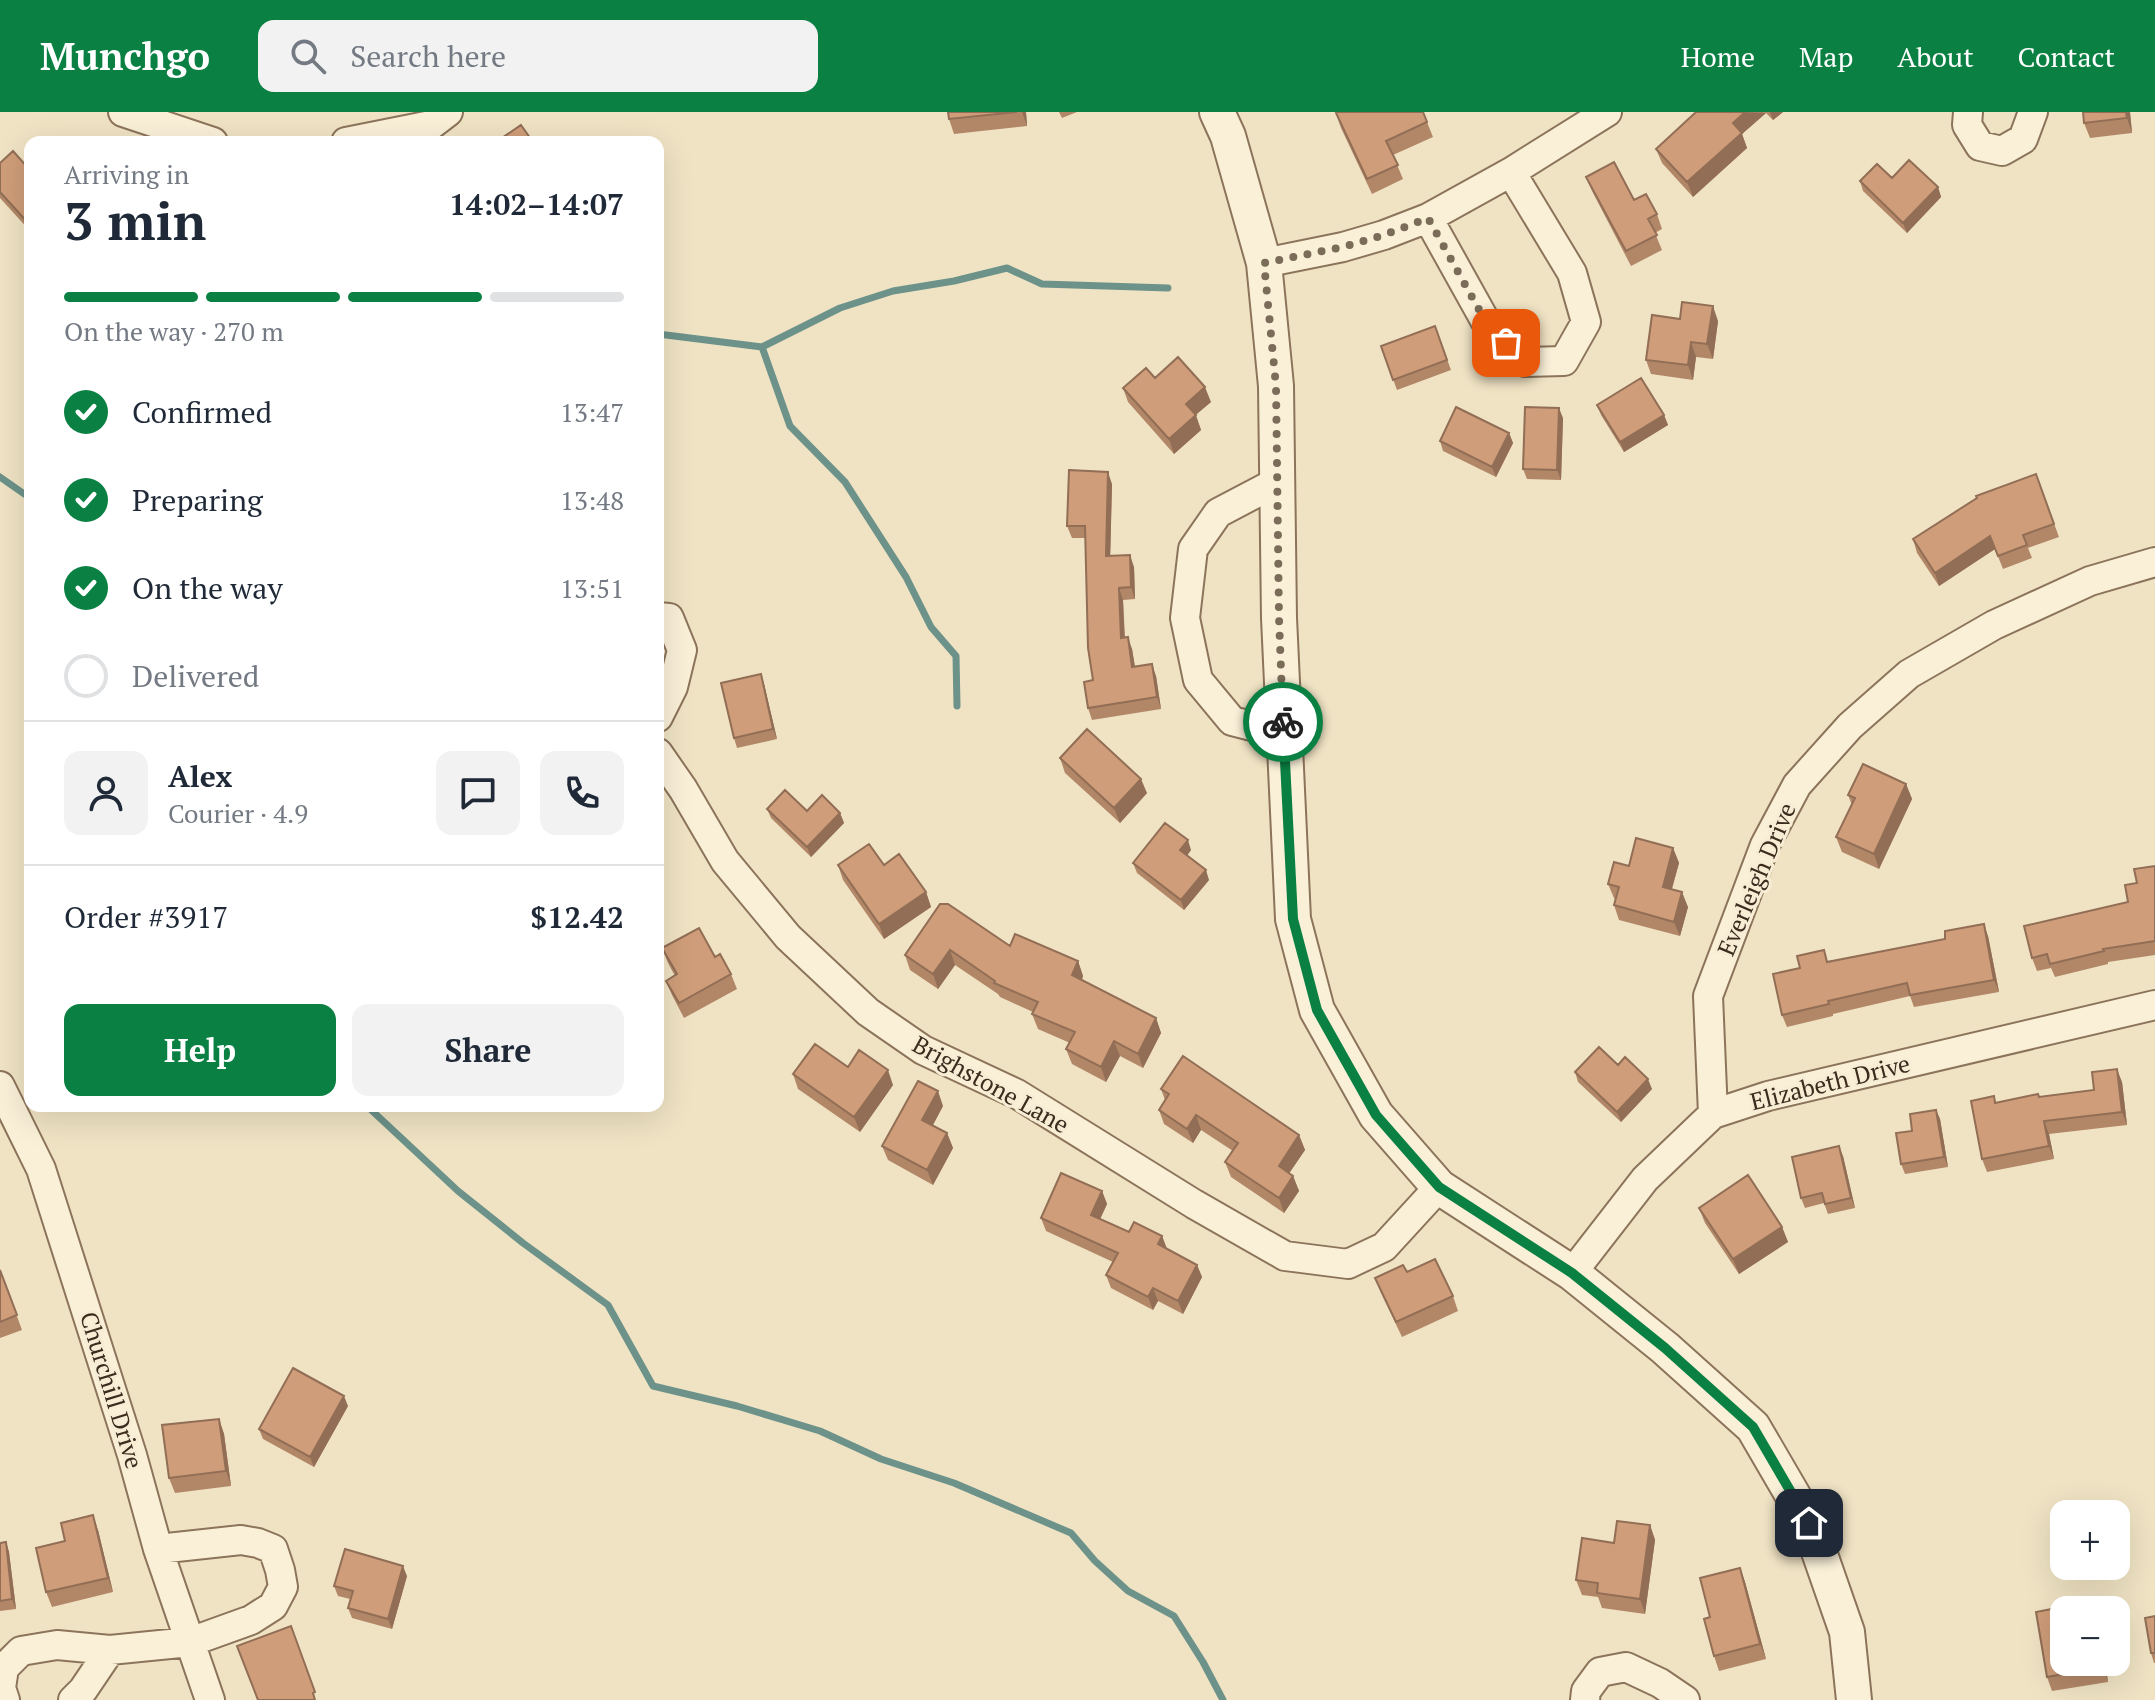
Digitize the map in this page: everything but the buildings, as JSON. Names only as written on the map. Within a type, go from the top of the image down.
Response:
[{"type":"street","points":[[123,112],[195,136]]},
{"type":"street","points":[[376,136],[431,125],[448,112]]},
{"type":"street","points":[[1217,112],[1228,136],[1264,263],[1276,386],[1283,734],[1293,919],[1317,1010],[1376,1115],[1439,1187],[1572,1273],[1665,1348],[1753,1427],[1809,1523],[1847,1632],[1854,1700]]},
{"type":"street","points":[[1264,263],[1343,247],[1428,218],[1511,172],[1607,112]]},
{"type":"street","points":[[1968,112],[1967,125],[1980,146],[2002,151],[2023,139],[2033,112]]},
{"type":"street","points":[[1428,218],[1487,324],[1525,362],[1564,361],[1586,322],[1572,273],[1511,172]]},
{"type":"street","points":[[1277,482],[1218,513],[1193,549],[1185,618],[1198,680],[1223,711],[1232,721],[1283,734]]},
{"type":"street","name":"Everleigh Drive","points":[[1713,1114],[1708,996],[1765,845],[1797,785],[1850,726],[1909,674],[1994,625],[2090,581],[2155,562]]},
{"type":"street","points":[[664,618],[669,618],[682,650],[673,687],[664,705]]},
{"type":"street","name":"Brighstone Lane","points":[[664,762],[725,861],[788,937],[868,1012],[923,1050],[1017,1094],[1194,1204],[1285,1256],[1348,1264],[1384,1247],[1439,1187]]},
{"type":"street","name":"Elizabeth Drive","points":[[1572,1273],[1645,1179],[1713,1114],[1768,1096],[2155,1005]]},
{"type":"street","name":"Churchill Drive","points":[[0,1086],[41,1169],[132,1455],[158,1549],[210,1700]]},
{"type":"street","points":[[5,1700],[1,1688],[4,1668],[21,1651],[57,1645],[110,1650],[190,1642],[251,1620],[273,1606],[283,1587],[273,1549],[258,1543],[241,1540],[158,1549]]},
{"type":"street","points":[[73,1700],[110,1650]]},
{"type":"street","points":[[1585,1700],[1586,1691],[1600,1672],[1626,1667],[1660,1683],[1685,1700]]},
{"type":"waterway","points":[[664,335],[762,347],[840,308],[893,291],[1007,268],[1042,284],[1168,288]]},
{"type":"waterway","points":[[762,347],[790,426],[845,482],[906,577],[931,627],[956,656],[957,706]]},
{"type":"waterway","points":[[0,477],[24,494]]},
{"type":"waterway","points":[[373,1112],[458,1191],[608,1305],[653,1386],[737,1406],[820,1431],[881,1459],[954,1483],[1071,1533],[1095,1561],[1128,1591],[1174,1616],[1223,1700]]},
{"type":"way so far","points":[[1283,722],[1276,386],[1264,263],[1343,247],[1428,218],[1487,324],[1506,343]]},
{"type":"route","points":[[1283,722],[1293,919],[1317,1010],[1376,1115],[1439,1187],[1572,1273],[1665,1348],[1753,1427],[1809,1523]]}]
